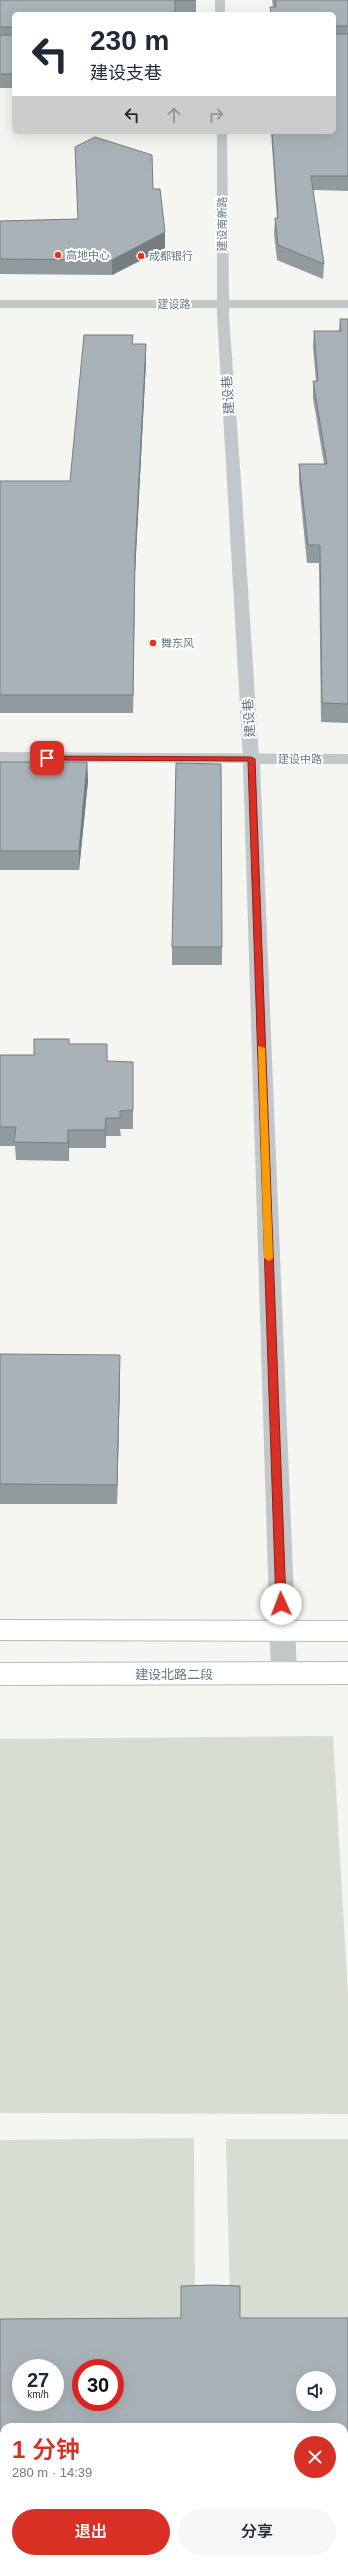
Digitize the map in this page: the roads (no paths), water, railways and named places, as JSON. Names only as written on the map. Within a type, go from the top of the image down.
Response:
[{"type":"main road","points":[[0,1630],[348,1630]]},
{"type":"main road","name":"建设北路二段","points":[[0,1674],[348,1673]]},
{"type":"street","points":[[220,0],[220,12]]},
{"type":"street","name":"建设南新路","points":[[222,134],[223,310]]},
{"type":"street","name":"建设路","points":[[0,304],[223,310],[348,316]]},
{"type":"street","name":"建设路","points":[[0,316],[223,310],[348,304]]},
{"type":"street","name":"建设巷","points":[[223,310],[251,759],[284,1673]]},
{"type":"street","name":"建设中路","points":[[0,757],[348,760]]},
{"type":"place","name":"高地中心","points":[[58,255]]},
{"type":"place","name":"成都银行","points":[[141,256]]},
{"type":"place","name":"舞东风","points":[[153,643]]}]
